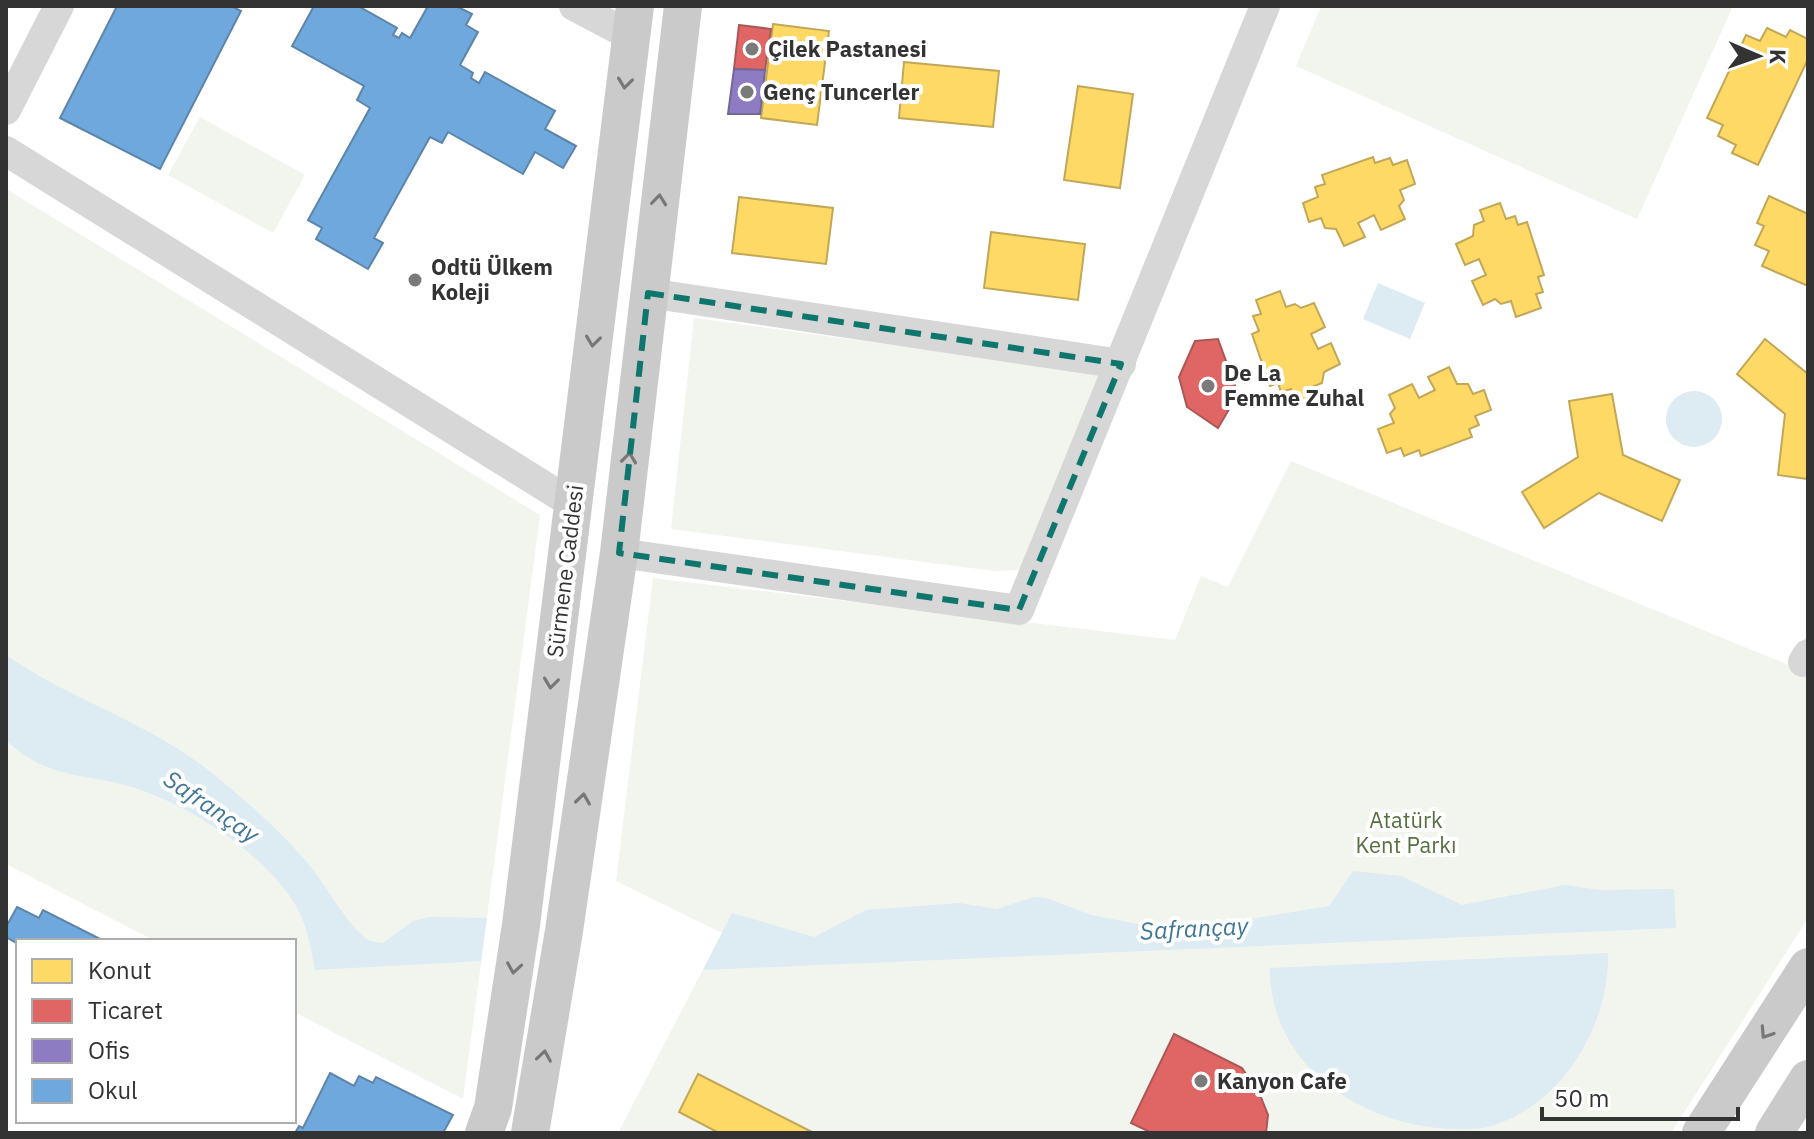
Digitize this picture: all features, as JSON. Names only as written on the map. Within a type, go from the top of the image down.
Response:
[{"type":"main road","points":[[530,1133],[564,931],[619,553],[683,6]]},
{"type":"main road","points":[[633,21],[675,61]]},
{"type":"main road","name":"Sürmene Caddesi","points":[[484,1133],[493,1108],[521,925],[633,21]]},
{"type":"main road","points":[[574,498],[624,498]]},
{"type":"main road","points":[[521,925],[564,931]]},
{"type":"main road","points":[[1701,1133],[1808,967]]},
{"type":"main road","points":[[1774,1133],[1808,1079]]},
{"type":"street","points":[[6,110],[59,6]]},
{"type":"street","points":[[574,6],[633,21]]},
{"type":"street","points":[[619,553],[1019,610],[1265,6]]},
{"type":"street","points":[[6,151],[574,498]]},
{"type":"street","points":[[648,293],[1121,364]]},
{"type":"highlighted area","points":[[648,293],[1121,364],[1019,610],[619,553]]},
{"type":"green space","points":[[1321,6],[1733,6],[1637,219],[1296,66]]},
{"type":"green space","points":[[200,117],[305,175],[273,233],[168,175]]},
{"type":"green space","points":[[6,189],[540,515],[463,1099],[296,1013],[296,939],[151,939],[6,864]]},
{"type":"green space","points":[[694,318],[1098,373],[1110,385],[1021,570],[994,571],[671,529]]},
{"type":"green space","name":"Atatürk Kent Parkı","points":[[1291,461],[1808,673],[1808,918],[1671,1133],[618,1133],[722,933],[616,881],[653,578],[1175,640],[1201,576],[1228,587]]},
{"type":"water","points":[[1378,283],[1425,303],[1410,339],[1363,319]]},
{"type":"water","points":[[1694,391],[1714,399],[1722,419],[1714,439],[1694,447],[1674,439],[1666,419],[1674,399]]},
{"type":"water","name":"Safrançay","points":[[6,655],[163,740],[212,773],[294,848],[351,923],[369,941],[383,943],[413,921],[430,917],[487,918],[481,961],[315,970],[306,929],[296,906],[267,869],[228,836],[162,798],[122,784],[54,770],[22,753],[6,740]]},
{"type":"water","name":"Safrançay","points":[[1353,871],[1401,876],[1462,905],[1565,885],[1600,890],[1674,889],[1676,928],[703,970],[732,913],[814,937],[866,910],[959,903],[996,909],[1035,897],[1046,898],[1091,915],[1163,929],[1215,925],[1329,906]]},
{"type":"water","points":[[1608,953],[1600,1009],[1575,1062],[1535,1104],[1510,1119],[1483,1128],[1445,1129],[1407,1123],[1371,1110],[1338,1092],[1310,1069],[1289,1040],[1275,1006],[1270,968]]},
{"type":"building: Konut","points":[[773,24],[829,31],[817,125],[761,118]]},
{"type":"building: Konut","points":[[1767,28],[1786,37],[1790,30],[1808,39],[1808,59],[1758,165],[1732,153],[1736,145],[1718,136],[1723,125],[1707,118],[1746,35],[1760,41]]},
{"type":"building: Konut","points":[[904,62],[999,71],[993,127],[899,118]]},
{"type":"building: Konut","points":[[1078,86],[1133,94],[1120,188],[1064,180]]},
{"type":"building: Konut","points":[[1373,157],[1375,163],[1390,158],[1393,165],[1407,160],[1415,184],[1400,190],[1404,200],[1399,206],[1405,219],[1381,230],[1374,215],[1358,223],[1365,237],[1344,246],[1336,229],[1325,228],[1321,218],[1309,222],[1303,203],[1318,197],[1315,187],[1325,184],[1322,175]]},
{"type":"building: Konut","points":[[1769,196],[1808,214],[1808,286],[1762,266],[1769,251],[1755,245],[1764,226],[1757,223]]},
{"type":"building: Konut","points":[[739,197],[833,208],[826,264],[732,253]]},
{"type":"building: Konut","points":[[1500,203],[1506,219],[1515,216],[1518,225],[1527,222],[1544,275],[1538,277],[1543,292],[1536,294],[1541,308],[1516,317],[1511,301],[1501,304],[1495,299],[1483,305],[1472,281],[1486,275],[1479,259],[1465,265],[1456,244],[1473,236],[1474,225],[1484,221],[1480,210]]},
{"type":"building: Konut","points":[[991,232],[1085,244],[1078,300],[984,288]]},
{"type":"building: Konut","points":[[1280,291],[1286,307],[1295,304],[1301,308],[1314,303],[1325,327],[1311,334],[1318,349],[1331,343],[1340,364],[1324,372],[1322,383],[1312,387],[1316,399],[1296,405],[1291,389],[1281,392],[1278,383],[1270,386],[1252,334],[1259,331],[1253,316],[1261,314],[1256,300]]},
{"type":"building: Konut","points":[[1765,339],[1808,374],[1808,479],[1778,475],[1785,414],[1737,374]]},
{"type":"building: Konut","points":[[1449,367],[1457,384],[1468,384],[1473,394],[1484,390],[1491,410],[1475,416],[1479,425],[1469,429],[1472,437],[1421,456],[1419,450],[1404,456],[1401,448],[1387,453],[1378,429],[1394,423],[1390,414],[1395,408],[1389,395],[1412,384],[1419,398],[1435,390],[1428,377]]},
{"type":"building: Konut","points":[[1612,394],[1623,455],[1680,480],[1662,521],[1599,493],[1544,528],[1522,492],[1578,457],[1569,401]]},
{"type":"building: Konut","points":[[698,1074],[814,1133],[719,1133],[679,1112]]},
{"type":"building: Ticaret","name":"Çilek Pastanesi","points":[[739,25],[771,29],[765,70],[734,69]]},
{"type":"building: Ticaret","name":"De La Femme Zuhal","points":[[1218,339],[1238,394],[1218,428],[1187,407],[1179,377],[1195,341]]},
{"type":"building: Ticaret","name":"Kanyon Cafe","points":[[1174,1034],[1242,1068],[1260,1095],[1268,1115],[1266,1133],[1152,1133],[1131,1123]]},
{"type":"building: Ofis","name":"Genç Tuncerler","points":[[734,69],[765,70],[760,114],[728,114]]},
{"type":"building: Okul","points":[[117,6],[231,6],[241,11],[160,169],[60,118]]},
{"type":"building: Okul","points":[[314,6],[358,6],[397,28],[393,35],[399,38],[402,33],[410,38],[428,6],[456,6],[472,14],[466,25],[478,32],[460,65],[473,73],[471,78],[479,83],[485,72],[555,111],[545,129],[576,146],[563,168],[535,152],[523,174],[448,132],[442,143],[430,137],[374,238],[383,243],[368,269],[316,239],[322,228],[308,220],[370,108],[357,100],[364,86],[292,46]]},
{"type":"building: Okul","points":[[17,907],[39,918],[43,910],[100,939],[16,939],[16,943],[6,937],[6,927]]},
{"type":"building: Okul","points":[[330,1073],[354,1086],[359,1076],[373,1083],[376,1077],[453,1115],[443,1133],[295,1133],[299,1126],[303,1128]]},
{"type":"place","name":"Çilek Pastanesi","points":[[752,49]]},
{"type":"place","name":"Genç Tuncerler","points":[[747,92]]},
{"type":"place","name":"Odtü Ülkem Koleji","points":[[415,280]]},
{"type":"place","name":"De La Femme Zuhal","points":[[1208,386]]},
{"type":"place","name":"Kanyon Cafe","points":[[1201,1081]]}]
